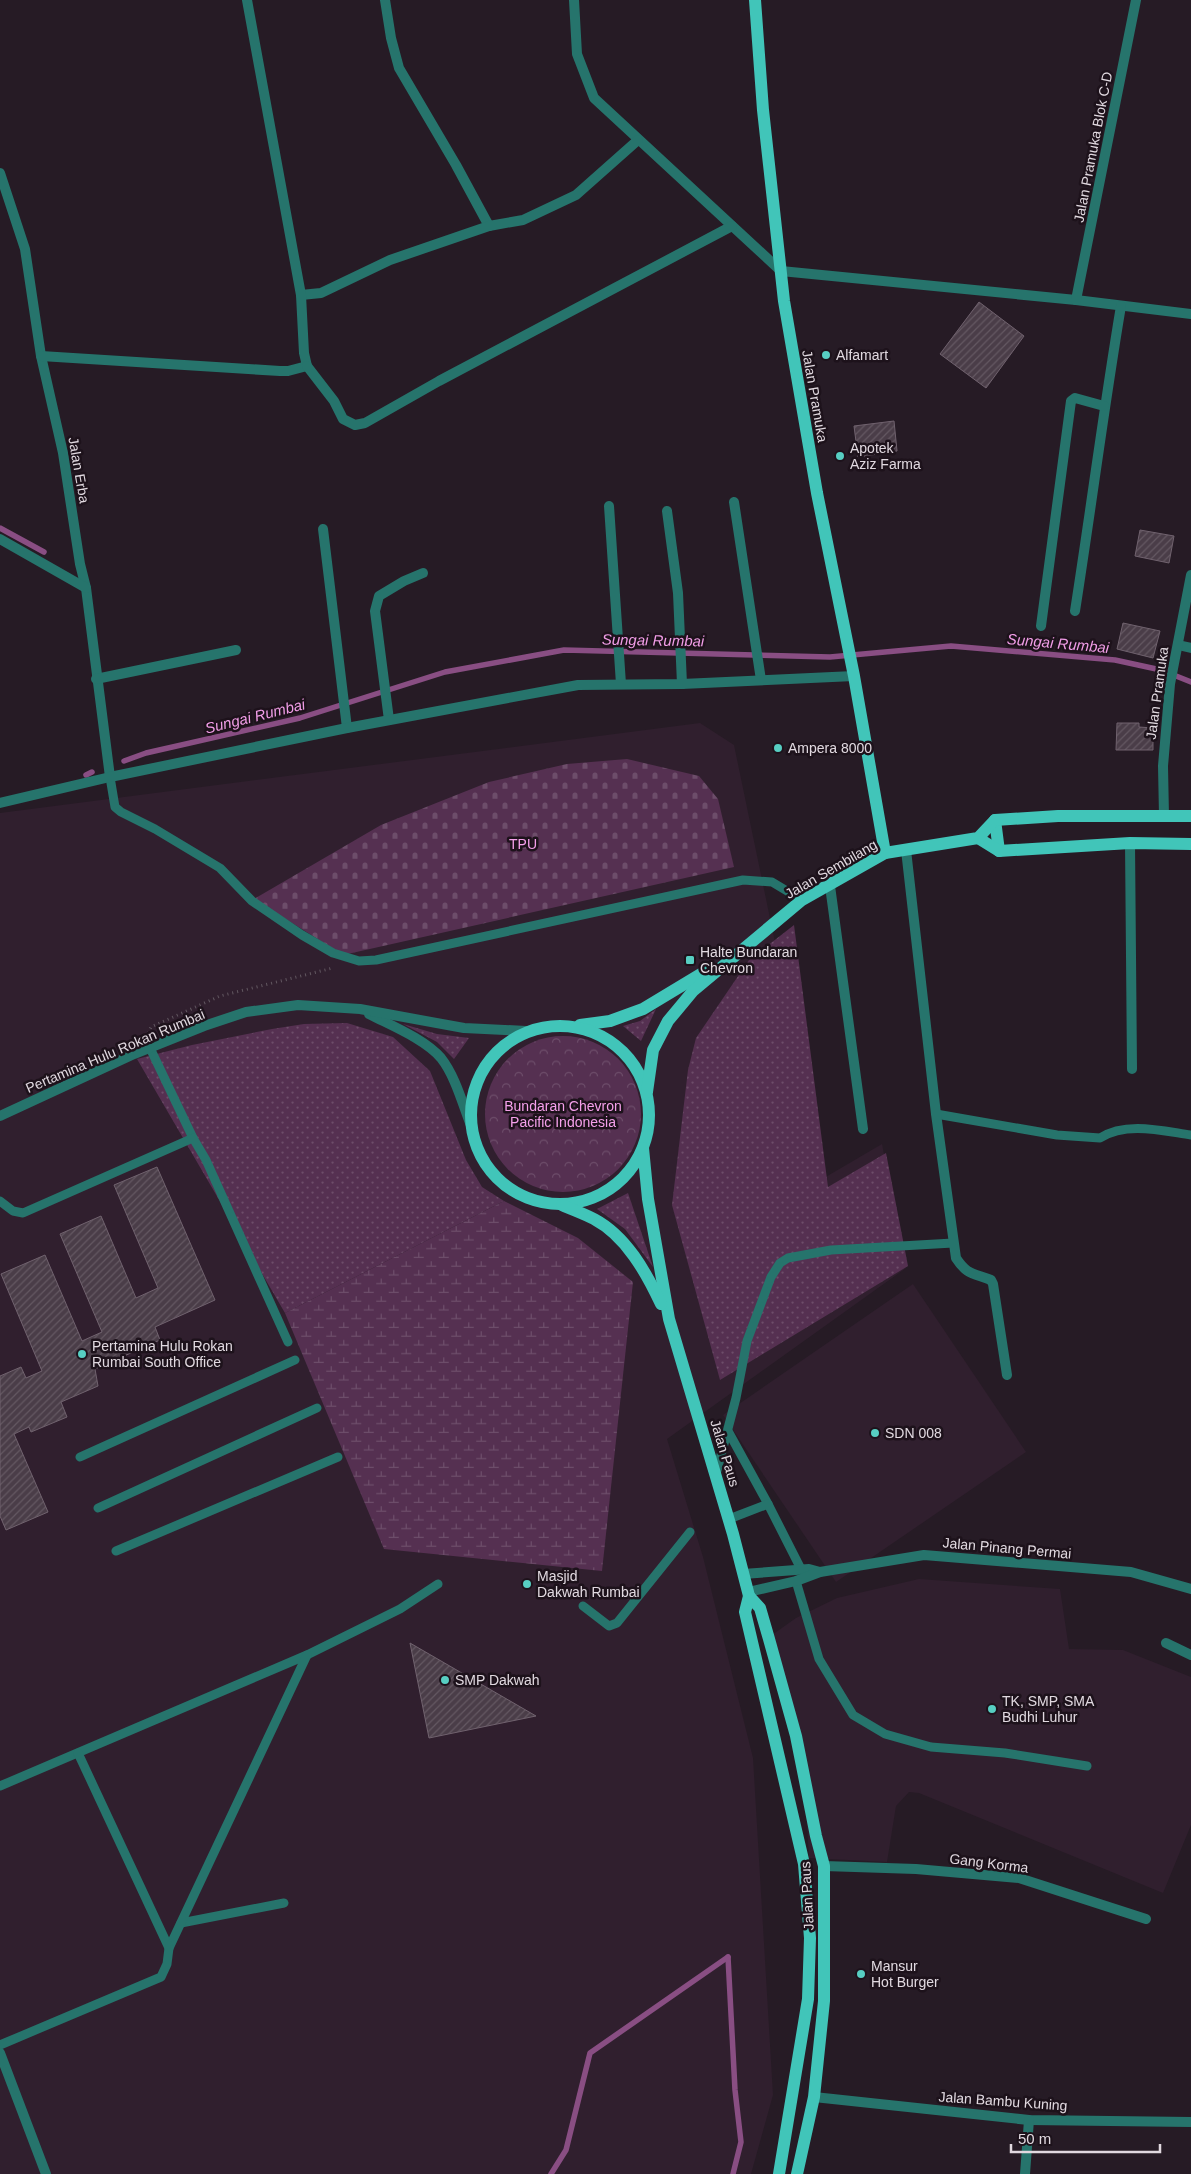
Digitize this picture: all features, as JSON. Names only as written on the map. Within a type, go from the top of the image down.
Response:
[{"type":"main road","name":"Jalan Pramuka","points":[[754,0],[763,110],[781,271],[797,382],[844,635],[854,676],[885,853]]},
{"type":"main road","points":[[1191,816],[1058,816],[994,820],[978,838],[999,851],[1130,843],[1191,844]]},
{"type":"main road","points":[[994,820],[999,851]]},
{"type":"main road","name":"Jalan Sembilang","points":[[648,1092],[653,1050],[668,1021],[693,991],[802,900],[830,886],[885,853],[978,838]]},
{"type":"main road","name":"Jalan Sembilang","points":[[576,1026],[610,1020],[644,1009],[741,949]]},
{"type":"main road","points":[[553,1025],[576,1026],[598,1033],[620,1047],[637,1067],[648,1092],[650,1120],[643,1148],[629,1172],[609,1190],[586,1201],[562,1205],[539,1202],[515,1193],[488,1168],[478,1150],[472,1128],[471,1106],[476,1084],[487,1063],[504,1044],[526,1032],[553,1025]]},
{"type":"main road","name":"Jalan Paus","points":[[643,1148],[648,1199],[669,1320],[729,1519],[748,1594],[745,1612],[804,1864],[810,1938],[808,1999],[779,2174]]},
{"type":"main road","name":"Jalan Paus","points":[[562,1205],[596,1220],[621,1240],[647,1274],[669,1320]]},
{"type":"main road","name":"Jalan Paus","points":[[748,1594],[760,1608],[769,1639],[796,1736],[816,1836],[824,1866],[824,2001],[814,2097],[797,2174]]},
{"type":"street","points":[[247,0],[301,295],[304,353],[307,366],[334,401],[343,419],[355,425],[365,423],[439,380],[732,226]]},
{"type":"street","points":[[386,0],[391,38],[399,68],[456,165],[489,226]]},
{"type":"street","points":[[574,0],[577,54],[594,98],[781,271],[1076,300],[1191,314]]},
{"type":"street","name":"Jalan Pramuka Blok C-D","points":[[1076,300],[1136,0]]},
{"type":"street","points":[[301,295],[321,293],[390,260],[489,226],[523,220],[576,194],[638,140]]},
{"type":"street","name":"Jalan Erba","points":[[0,172],[25,249],[41,356],[63,452],[86,588],[96,679],[110,777]]},
{"type":"street","points":[[1075,611],[1099,458],[1104,406],[1121,306]]},
{"type":"street","points":[[41,356],[288,371],[307,366]]},
{"type":"street","points":[[1041,626],[1071,401],[1075,398],[1104,406]]},
{"type":"street","points":[[734,502],[761,680]]},
{"type":"street","points":[[609,506],[621,684]]},
{"type":"street","points":[[667,511],[678,593],[682,684]]},
{"type":"street","points":[[324,529],[347,728]]},
{"type":"street","points":[[0,539],[86,588]]},
{"type":"street","points":[[389,720],[375,610],[379,596],[404,581],[423,574]]},
{"type":"street","name":"Jalan Pramuka","points":[[1164,816],[1163,766],[1170,684],[1191,574]]},
{"type":"street","points":[[1178,645],[1191,648]]},
{"type":"street","points":[[96,679],[236,650]]},
{"type":"street","points":[[0,803],[110,777],[347,728],[578,685],[682,684],[854,676]]},
{"type":"street","points":[[1130,843],[1132,1069]]},
{"type":"street","points":[[906,850],[936,1114],[956,1258],[969,1273],[991,1280],[993,1284],[1007,1375]]},
{"type":"street","points":[[830,886],[863,1129]]},
{"type":"street","name":"Pertamina Hulu Rokan Rumbai","points":[[0,1116],[150,1048],[246,1012],[298,1005],[360,1009],[464,1028],[526,1032]]},
{"type":"street","name":"Pertamina Hulu Rokan Rumbai","points":[[360,1009],[417,1040],[440,1058],[451,1076],[472,1128]]},
{"type":"street","name":"Jalan Pinang Permai","points":[[748,1594],[796,1581],[820,1572],[924,1555],[1132,1572],[1191,1589]]},
{"type":"street","name":"Jalan Pinang Permai","points":[[743,1574],[809,1568],[820,1572]]},
{"type":"street","points":[[1166,1643],[1191,1655]]},
{"type":"street","name":"Gang Korma","points":[[824,1866],[916,1868],[1019,1878],[1146,1919]]},
{"type":"street","points":[[0,2054],[46,2174]]},
{"type":"street","name":"Jalan Bambu Kuning","points":[[814,2097],[1029,2120],[1191,2122]]},
{"type":"street","points":[[1025,2174],[1029,2120]]},
{"type":"lane","points":[[110,777],[115,807],[121,812],[155,829],[220,868],[252,901],[302,935],[333,953],[360,961],[376,960],[743,880],[772,882],[802,900]]},
{"type":"lane","points":[[150,1048],[193,1138],[206,1160],[288,1342]]},
{"type":"lane","points":[[936,1114],[1058,1135],[1100,1138],[1106,1134],[1152,1129],[1191,1134]]},
{"type":"lane","points":[[0,1201],[13,1212],[23,1213],[193,1138]]},
{"type":"lane","points":[[716,1474],[728,1431],[748,1341],[772,1277],[780,1263],[794,1257],[831,1250],[954,1243]]},
{"type":"lane","points":[[80,1457],[295,1360]]},
{"type":"lane","points":[[98,1508],[317,1408]]},
{"type":"lane","points":[[728,1431],[801,1569]]},
{"type":"lane","points":[[116,1551],[338,1457]]},
{"type":"lane","points":[[729,1519],[768,1504]]},
{"type":"lane","points":[[583,1606],[610,1626],[617,1623],[690,1532]]},
{"type":"lane","points":[[796,1581],[819,1659],[853,1715],[885,1734],[931,1747],[1005,1752],[1087,1766]]},
{"type":"lane","points":[[0,1786],[307,1655],[400,1609],[438,1584]]},
{"type":"lane","points":[[0,2045],[161,1977],[169,1948],[307,1655]]},
{"type":"lane","points":[[78,1753],[169,1948]]},
{"type":"lane","points":[[181,1923],[284,1903]]},
{"type":"shaded area","points":[[700,723],[734,745],[824,1178],[882,1144],[906,1268],[667,1439],[703,1557],[753,1758],[773,2095],[751,2174],[0,2174],[0,813]]},
{"type":"shaded area","name":"SDN 008","points":[[913,1284],[1026,1452],[836,1582],[723,1415]]},
{"type":"shaded area","name":"TK, SMP, SMA Budhi Luhur","points":[[919,1579],[1060,1589],[1069,1649],[1123,1650],[1191,1677],[1191,1825],[1163,1893],[919,1793],[909,1792],[896,1806],[887,1862],[809,1858],[802,1741],[772,1635],[796,1618],[837,1598]]},
{"type":"green space","name":"TPU","points":[[627,759],[699,776],[718,799],[734,867],[343,955],[254,899],[381,825],[489,782],[567,764]]},
{"type":"green space","points":[[794,925],[828,1187],[886,1153],[908,1266],[720,1380],[672,1205],[688,1070],[696,1038],[749,960]]},
{"type":"green space","points":[[656,1009],[641,1041],[623,1026],[640,1021]]},
{"type":"green space","points":[[347,1023],[393,1037],[430,1071],[466,1160],[482,1187],[504,1201],[285,1313],[137,1059],[192,1045],[272,1029],[304,1024]]},
{"type":"green space","points":[[403,1024],[437,1034],[469,1038],[454,1059],[437,1042]]},
{"type":"green space","name":"Bundaran Chevron Pacific Indonesia","points":[[555,1036],[571,1036],[586,1039],[600,1045],[623,1064],[632,1077],[638,1091],[641,1114],[640,1129],[632,1151],[613,1174],[600,1183],[586,1189],[571,1192],[555,1192],[540,1189],[526,1183],[503,1164],[494,1151],[488,1137],[485,1122],[485,1106],[488,1091],[494,1077],[513,1054],[526,1045],[540,1039]]},
{"type":"green space","points":[[628,1193],[653,1267],[625,1229],[597,1209]]},
{"type":"green space","points":[[504,1201],[578,1238],[633,1282],[602,1571],[384,1549],[285,1313]]},
{"type":"building","points":[[979,302],[1024,336],[986,388],[940,354]]},
{"type":"building","points":[[894,421],[897,451],[858,457],[854,426]]},
{"type":"building","points":[[1140,530],[1174,536],[1169,563],[1135,556]]},
{"type":"building","points":[[1123,623],[1160,631],[1153,658],[1117,649]]},
{"type":"building","points":[[1117,723],[1139,723],[1139,727],[1153,728],[1153,750],[1116,750]]},
{"type":"building","name":"Pertamina Hulu Rokan Rumbai South Office","points":[[157,1167],[215,1300],[155,1327],[160,1340],[95,1369],[98,1386],[61,1402],[67,1417],[31,1432],[29,1427],[14,1434],[48,1512],[6,1530],[0,1516],[0,1376],[21,1367],[26,1378],[42,1371],[1,1274],[45,1255],[82,1341],[102,1332],[60,1234],[101,1216],[136,1298],[158,1288],[114,1185]]},
{"type":"building","name":"SMP Dakwah","points":[[410,1643],[536,1716],[429,1738]]},
{"type":"waterway","points":[[0,528],[44,552]]},
{"type":"waterway","name":"Sungai Rumbai","points":[[124,761],[146,753],[300,718],[445,672],[564,650],[830,657],[951,646],[1115,660],[1161,670],[1191,682]]},
{"type":"waterway","name":"Sungai Rumbai","points":[[86,775],[92,772]]},
{"type":"waterway","points":[[728,1957],[735,2090],[741,2142],[733,2174]]},
{"type":"waterway","points":[[551,2174],[566,2150],[590,2053],[728,1957]]},
{"type":"place","name":"Alfamart","points":[[826,355]]},
{"type":"place","name":"Apotek Aziz Farma","points":[[840,456]]},
{"type":"place","name":"Ampera 8000","points":[[778,748]]},
{"type":"place","name":"Halte Bundaran Chevron","points":[[690,960]]},
{"type":"place","name":"Pertamina Hulu Rokan Rumbai South Office","points":[[82,1354]]},
{"type":"place","name":"SDN 008","points":[[875,1433]]},
{"type":"place","name":"Masjid Dakwah Rumbai","points":[[527,1584]]},
{"type":"place","name":"SMP Dakwah","points":[[445,1680]]},
{"type":"place","name":"TK, SMP, SMA Budhi Luhur","points":[[992,1709]]},
{"type":"place","name":"Mansur Hot Burger","points":[[861,1974]]}]
